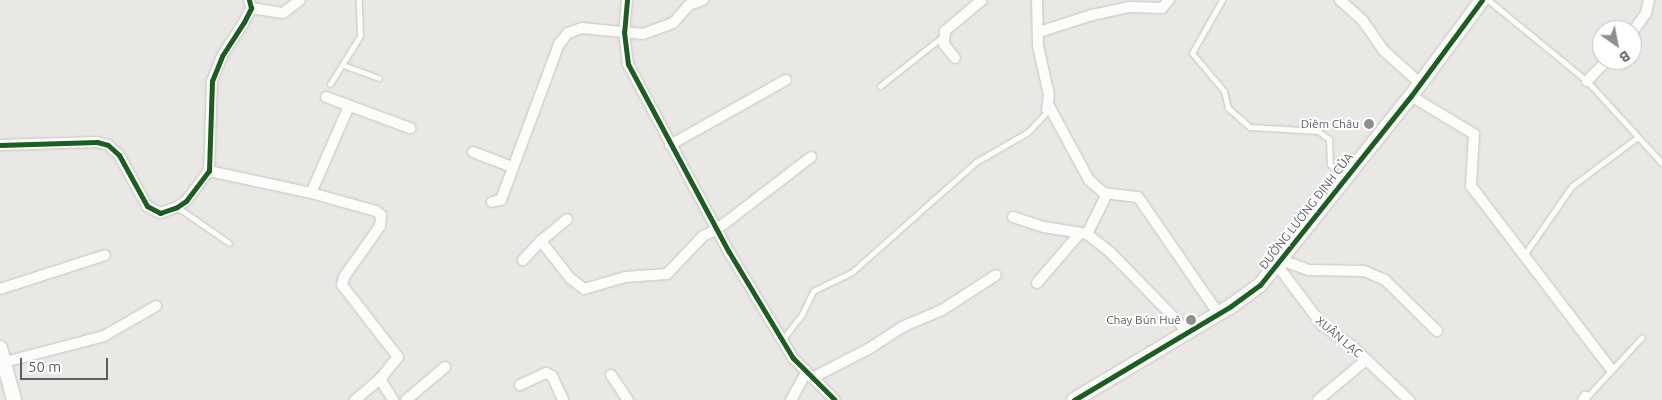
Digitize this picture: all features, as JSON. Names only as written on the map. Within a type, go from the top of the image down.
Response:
[{"type":"street","points":[[0,145],[97,142],[108,145],[119,155],[146,206],[160,213],[176,207],[186,200],[209,171],[212,81],[250,4],[283,12],[300,0]]},
{"type":"street","points":[[627,0],[624,32],[628,64],[670,145],[716,230],[782,340],[809,375],[835,400]]},
{"type":"street","points":[[492,202],[500,200],[559,44],[568,33],[582,28],[643,34],[673,23],[689,5],[703,0]]},
{"type":"street","points":[[955,58],[942,37],[945,31],[982,0]]},
{"type":"street","points":[[1037,0],[1039,54],[1046,78],[1047,110],[1082,170],[1094,186],[1107,194],[1138,197],[1218,313]]},
{"type":"street","points":[[1039,32],[1092,15],[1131,7],[1162,8],[1169,0]]},
{"type":"street","points":[[1340,0],[1363,21],[1383,50],[1421,84]]},
{"type":"street","name":"ĐƯỜNG LƯƠNG ĐỊNH CỦA","points":[[1074,400],[1249,294],[1279,263],[1421,84],[1482,0]]},
{"type":"street","points":[[1641,20],[1646,13],[1649,0]]},
{"type":"street","points":[[1586,81],[1597,70]]},
{"type":"street","points":[[670,145],[786,80]]},
{"type":"street","points":[[1411,96],[1474,134],[1471,186],[1611,369]]},
{"type":"street","points":[[326,97],[410,128]]},
{"type":"street","points":[[311,192],[348,106]]},
{"type":"street","points":[[473,152],[512,167]]},
{"type":"street","points":[[541,241],[570,278],[584,289],[593,289],[625,277],[667,274],[703,236],[716,230],[812,157]]},
{"type":"street","points":[[209,171],[311,192],[376,211],[382,219],[342,285],[398,357],[380,379],[355,400]]},
{"type":"street","points":[[1037,283],[1083,234],[1107,194]]},
{"type":"street","points":[[1013,217],[1083,234],[1110,252],[1187,331]]},
{"type":"street","points":[[523,260],[541,241],[567,219]]},
{"type":"street","points":[[0,289],[105,255]]},
{"type":"street","points":[[1279,263],[1309,270],[1364,270],[1385,280],[1437,331]]},
{"type":"street","name":"XUÂN LẠC","points":[[1279,263],[1322,325],[1366,360],[1408,400]]},
{"type":"street","points":[[791,400],[809,375],[870,348],[904,326],[942,310],[996,275]]},
{"type":"street","points":[[4,362],[104,336],[156,306]]},
{"type":"street","points":[[0,348],[14,400]]},
{"type":"street","points":[[1318,400],[1366,360]]},
{"type":"street","points":[[406,400],[445,367]]},
{"type":"street","points":[[520,385],[546,374],[552,376],[563,400]]},
{"type":"street","points":[[611,375],[628,400]]},
{"type":"street","points":[[380,379],[393,400]]},
{"type":"lane","points":[[330,84],[360,36],[359,0]]},
{"type":"lane","points":[[1222,0],[1192,52],[1224,91],[1228,108],[1250,127],[1318,131],[1329,139],[1330,164],[1343,181]]},
{"type":"lane","points":[[1488,0],[1586,81],[1662,163]]},
{"type":"lane","points":[[880,86],[942,37]]},
{"type":"lane","points":[[343,66],[379,78]]},
{"type":"lane","points":[[782,340],[802,314],[813,291],[852,272],[976,162],[1028,132],[1047,110]]},
{"type":"lane","points":[[1524,255],[1572,186],[1638,137]]},
{"type":"lane","points":[[176,207],[229,243]]},
{"type":"lane","points":[[1584,399],[1642,337]]},
{"type":"cycle path","points":[[0,145],[97,142],[108,145],[119,155],[147,206],[160,213],[177,207],[186,201],[209,171],[212,81],[222,56],[251,8],[249,0]]},
{"type":"cycle path","points":[[627,0],[624,32],[628,64],[729,252],[793,358],[835,400]]},
{"type":"cycle path","points":[[1074,400],[1231,306],[1260,285],[1411,96],[1482,0]]},
{"type":"place","name":"Diêm Châu","points":[[1369,124]]},
{"type":"place","name":"Chay Bún Huê","points":[[1191,320]]}]
